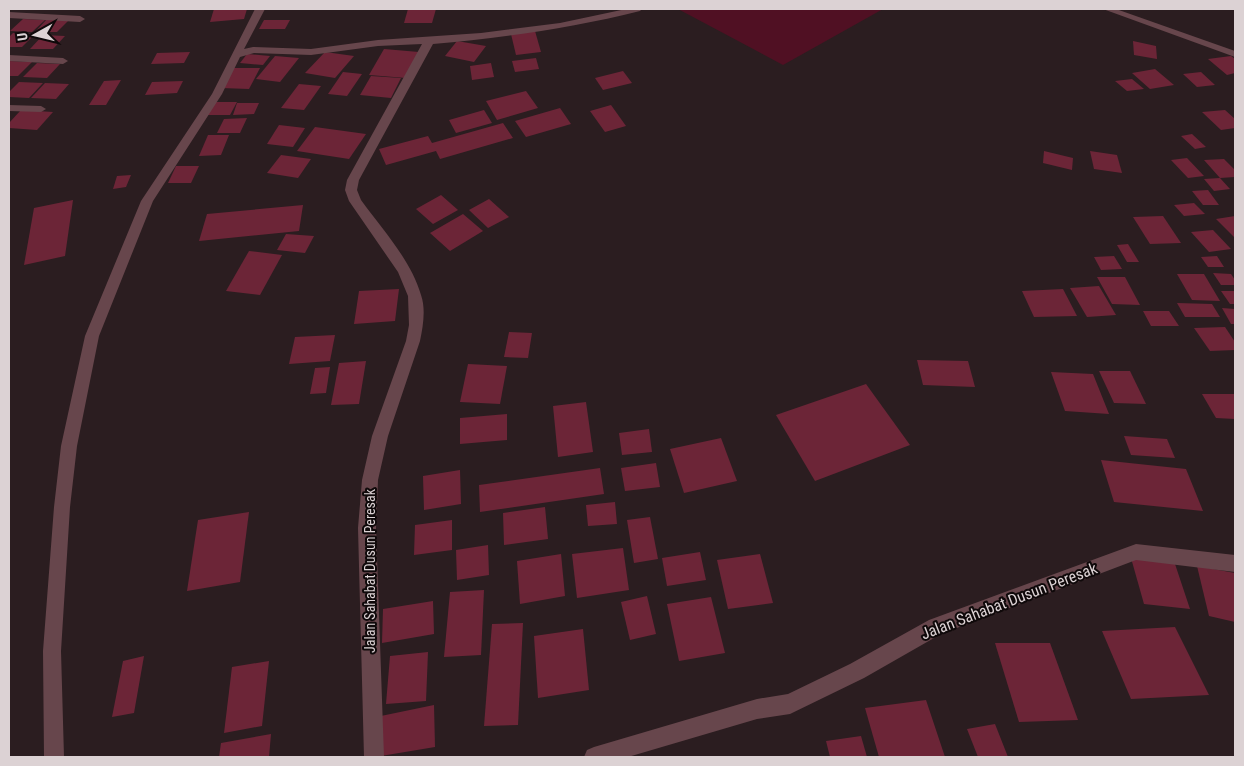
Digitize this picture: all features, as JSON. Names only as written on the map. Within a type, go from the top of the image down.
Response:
[{"type":"street","points":[[54,757],[52,651],[62,507],[69,446],[92,336],[147,202],[176,154],[217,94],[260,9]]},
{"type":"street","points":[[236,55],[253,50],[310,52],[378,44],[486,37],[637,9]]},
{"type":"street","points":[[1108,9],[1235,54]]},
{"type":"street","points":[[9,15],[80,18]]},
{"type":"street","name":"Jalan Sahabat Dusun Peresak","points":[[374,757],[367,528],[370,480],[383,428],[413,341],[417,310],[411,282],[355,201],[352,185],[429,41]]},
{"type":"street","points":[[9,58],[63,60]]},
{"type":"street","points":[[9,108],[41,109]]},
{"type":"street","name":"Jalan Sahabat Dusun Peresak","points":[[594,757],[757,709],[790,704],[857,671],[936,627],[1136,552],[1235,564]]},
{"type":"shaded area","points":[[678,9],[883,9],[783,65]]},
{"type":"building","points":[[214,9],[247,9],[244,19],[210,22]]},
{"type":"building","points":[[408,9],[436,9],[432,23],[404,23]]},
{"type":"building","points":[[23,19],[45,20],[32,32],[10,31]]},
{"type":"building","points":[[47,19],[69,20],[57,32],[35,32]]},
{"type":"building","points":[[264,20],[290,20],[285,29],[259,29]]},
{"type":"building","points":[[535,31],[541,52],[516,55],[511,34]]},
{"type":"building","points":[[13,33],[35,34],[22,47],[9,47],[9,37]]},
{"type":"building","points":[[43,35],[65,36],[53,49],[30,49]]},
{"type":"building","points":[[457,41],[486,46],[474,62],[445,56]]},
{"type":"building","points":[[1133,41],[1156,46],[1157,59],[1134,55]]},
{"type":"building","points":[[384,49],[419,52],[406,78],[369,75]]},
{"type":"building","points":[[190,52],[184,63],[151,64],[157,53]]},
{"type":"building","points":[[325,52],[354,56],[335,78],[305,73]]},
{"type":"building","points":[[247,54],[270,56],[263,65],[240,63]]},
{"type":"building","points":[[275,56],[299,58],[280,82],[256,79]]},
{"type":"building","points":[[1231,56],[1235,59],[1235,73],[1227,75],[1208,59]]},
{"type":"building","points":[[536,58],[539,69],[515,72],[512,61]]},
{"type":"building","points":[[9,61],[32,62],[18,76],[9,76]]},
{"type":"building","points":[[37,63],[60,64],[47,78],[23,77]]},
{"type":"building","points":[[491,63],[494,77],[472,80],[470,66]]},
{"type":"building","points":[[233,68],[260,68],[249,89],[221,88]]},
{"type":"building","points":[[1155,69],[1174,85],[1150,89],[1132,73]]},
{"type":"building","points":[[623,71],[632,83],[603,90],[595,78]]},
{"type":"building","points":[[343,72],[362,74],[347,96],[328,94]]},
{"type":"building","points":[[1201,72],[1215,85],[1197,87],[1183,74]]},
{"type":"building","points":[[371,76],[401,78],[391,98],[360,95]]},
{"type":"building","points":[[1132,79],[1144,89],[1127,91],[1115,81]]},
{"type":"building","points":[[121,80],[106,105],[89,105],[104,81]]},
{"type":"building","points":[[183,81],[177,93],[145,95],[152,82]]},
{"type":"building","points":[[19,82],[43,83],[29,98],[9,97],[9,92]]},
{"type":"building","points":[[45,83],[69,84],[56,99],[31,98]]},
{"type":"building","points":[[299,84],[321,86],[304,110],[281,108]]},
{"type":"building","points":[[526,91],[538,108],[497,120],[486,101]]},
{"type":"building","points":[[214,102],[237,102],[230,115],[206,115]]},
{"type":"building","points":[[237,103],[259,103],[254,114],[233,115]]},
{"type":"building","points":[[611,105],[626,126],[605,132],[590,111]]},
{"type":"building","points":[[560,108],[571,124],[526,137],[515,121]]},
{"type":"building","points":[[21,110],[53,112],[37,130],[9,128],[9,123]]},
{"type":"building","points":[[484,110],[492,123],[456,133],[449,120]]},
{"type":"building","points":[[1225,110],[1235,119],[1235,128],[1221,130],[1202,112]]},
{"type":"building","points":[[247,118],[240,133],[217,133],[224,119]]},
{"type":"building","points":[[503,123],[513,138],[440,159],[436,151],[386,165],[379,149],[428,136],[432,143]]},
{"type":"building","points":[[279,125],[305,128],[293,147],[267,144]]},
{"type":"building","points":[[315,127],[366,134],[349,159],[297,151]]},
{"type":"building","points":[[1192,134],[1206,147],[1195,149],[1181,136]]},
{"type":"building","points":[[208,135],[229,135],[221,155],[199,156]]},
{"type":"building","points":[[1044,151],[1073,158],[1072,170],[1043,163]]},
{"type":"building","points":[[1090,151],[1117,155],[1122,173],[1094,169]]},
{"type":"building","points":[[281,155],[311,159],[298,178],[267,173]]},
{"type":"building","points":[[1187,158],[1204,176],[1188,178],[1171,160]]},
{"type":"building","points":[[1224,159],[1235,170],[1235,177],[1220,178],[1204,160]]},
{"type":"building","points":[[176,166],[199,166],[191,183],[168,183]]},
{"type":"building","points":[[131,175],[126,187],[113,189],[117,176]]},
{"type":"building","points":[[1220,178],[1230,189],[1214,191],[1204,179]]},
{"type":"building","points":[[1208,190],[1219,205],[1203,205],[1192,191]]},
{"type":"building","points":[[441,195],[458,210],[433,224],[416,209]]},
{"type":"building","points":[[489,199],[509,217],[488,228],[469,210]]},
{"type":"building","points":[[73,200],[65,256],[24,265],[34,208]]},
{"type":"building","points":[[1194,203],[1205,214],[1184,216],[1174,205]]},
{"type":"building","points":[[303,205],[299,231],[199,241],[207,214]]},
{"type":"building","points":[[463,214],[483,231],[450,251],[430,233]]},
{"type":"building","points":[[1163,216],[1181,243],[1150,244],[1133,217]]},
{"type":"building","points":[[1235,216],[1235,238],[1216,219]]},
{"type":"building","points":[[1213,230],[1231,249],[1209,252],[1191,232]]},
{"type":"building","points":[[286,234],[314,236],[305,253],[277,250]]},
{"type":"building","points":[[1128,244],[1139,262],[1127,262],[1117,245]]},
{"type":"building","points":[[249,251],[282,255],[260,295],[226,291]]},
{"type":"building","points":[[1114,256],[1122,269],[1101,270],[1094,257]]},
{"type":"building","points":[[1217,256],[1224,267],[1208,267],[1201,257]]},
{"type":"building","points":[[1213,273],[1231,274],[1235,280],[1235,285],[1221,285]]},
{"type":"building","points":[[1177,274],[1204,274],[1220,301],[1192,300]]},
{"type":"building","points":[[1097,277],[1125,277],[1140,305],[1112,304]]},
{"type":"building","points":[[1099,286],[1116,315],[1087,317],[1070,288]]},
{"type":"building","points":[[399,289],[395,321],[354,324],[359,291]]},
{"type":"building","points":[[1063,289],[1077,316],[1034,317],[1022,291]]},
{"type":"building","points":[[1221,291],[1235,291],[1235,304],[1230,304]]},
{"type":"building","points":[[1177,303],[1212,304],[1220,317],[1185,317]]},
{"type":"building","points":[[1222,308],[1235,309],[1235,324],[1231,324]]},
{"type":"building","points":[[1143,311],[1169,311],[1179,326],[1151,326]]},
{"type":"building","points":[[1225,327],[1235,342],[1235,350],[1210,351],[1194,328]]},
{"type":"building","points":[[509,332],[532,333],[528,358],[504,357]]},
{"type":"building","points":[[335,335],[330,361],[289,364],[295,337]]},
{"type":"building","points":[[917,360],[968,361],[975,387],[923,385]]},
{"type":"building","points":[[366,361],[359,404],[331,405],[339,363]]},
{"type":"building","points":[[468,364],[507,366],[500,404],[460,402]]},
{"type":"building","points":[[330,367],[326,393],[310,394],[315,368]]},
{"type":"building","points":[[1099,371],[1130,371],[1146,404],[1114,403]]},
{"type":"building","points":[[1051,372],[1093,374],[1109,414],[1065,411]]},
{"type":"building","points":[[866,384],[910,445],[815,481],[776,415]]},
{"type":"building","points":[[1202,394],[1235,394],[1235,419],[1216,418]]},
{"type":"building","points":[[586,402],[593,452],[558,457],[553,406]]},
{"type":"building","points":[[507,414],[507,440],[460,444],[460,418]]},
{"type":"building","points":[[649,429],[652,452],[622,455],[619,433]]},
{"type":"building","points":[[1124,436],[1167,439],[1175,458],[1131,455]]},
{"type":"building","points":[[721,438],[737,481],[684,493],[670,449]]},
{"type":"building","points":[[1101,460],[1186,469],[1203,511],[1114,502]]},
{"type":"building","points":[[656,463],[660,487],[625,491],[621,468]]},
{"type":"building","points":[[600,468],[604,494],[480,512],[479,485]]},
{"type":"building","points":[[460,470],[461,504],[424,510],[423,476]]},
{"type":"building","points":[[615,502],[617,524],[588,526],[586,505]]},
{"type":"building","points":[[545,507],[548,539],[504,545],[503,513]]},
{"type":"building","points":[[249,512],[240,582],[187,591],[198,520]]},
{"type":"building","points":[[650,517],[658,559],[634,563],[627,520]]},
{"type":"building","points":[[452,520],[452,550],[414,555],[415,525]]},
{"type":"building","points":[[488,545],[489,575],[457,580],[456,550]]},
{"type":"building","points":[[623,548],[629,590],[577,598],[572,554]]},
{"type":"building","points":[[700,552],[706,580],[667,586],[662,558]]},
{"type":"building","points":[[561,554],[565,596],[520,604],[517,561]]},
{"type":"building","points":[[760,554],[773,603],[728,609],[717,560]]},
{"type":"building","points":[[1131,558],[1175,564],[1190,609],[1144,604]]},
{"type":"building","points":[[1197,566],[1235,573],[1235,622],[1209,616]]},
{"type":"building","points":[[484,590],[481,655],[444,657],[450,592]]},
{"type":"building","points":[[647,596],[656,634],[630,640],[621,602]]},
{"type":"building","points":[[711,597],[725,653],[679,661],[667,604]]},
{"type":"building","points":[[433,601],[434,634],[382,643],[383,609]]},
{"type":"building","points":[[523,623],[518,725],[484,726],[492,624]]},
{"type":"building","points":[[1175,627],[1209,695],[1131,699],[1102,631]]},
{"type":"building","points":[[583,629],[589,690],[538,698],[534,636]]},
{"type":"building","points":[[995,643],[1050,643],[1078,720],[1019,722]]},
{"type":"building","points":[[428,652],[426,701],[386,704],[390,656]]},
{"type":"building","points":[[144,656],[134,713],[112,717],[123,661]]},
{"type":"building","points":[[269,661],[262,726],[224,733],[232,667]]},
{"type":"building","points":[[926,700],[945,757],[879,757],[865,708]]},
{"type":"building","points":[[434,705],[435,747],[375,757],[376,717]]},
{"type":"building","points":[[995,724],[1008,757],[978,757],[967,729]]},
{"type":"building","points":[[271,734],[269,757],[219,757],[221,743]]},
{"type":"building","points":[[861,736],[867,757],[830,757],[826,741]]}]
